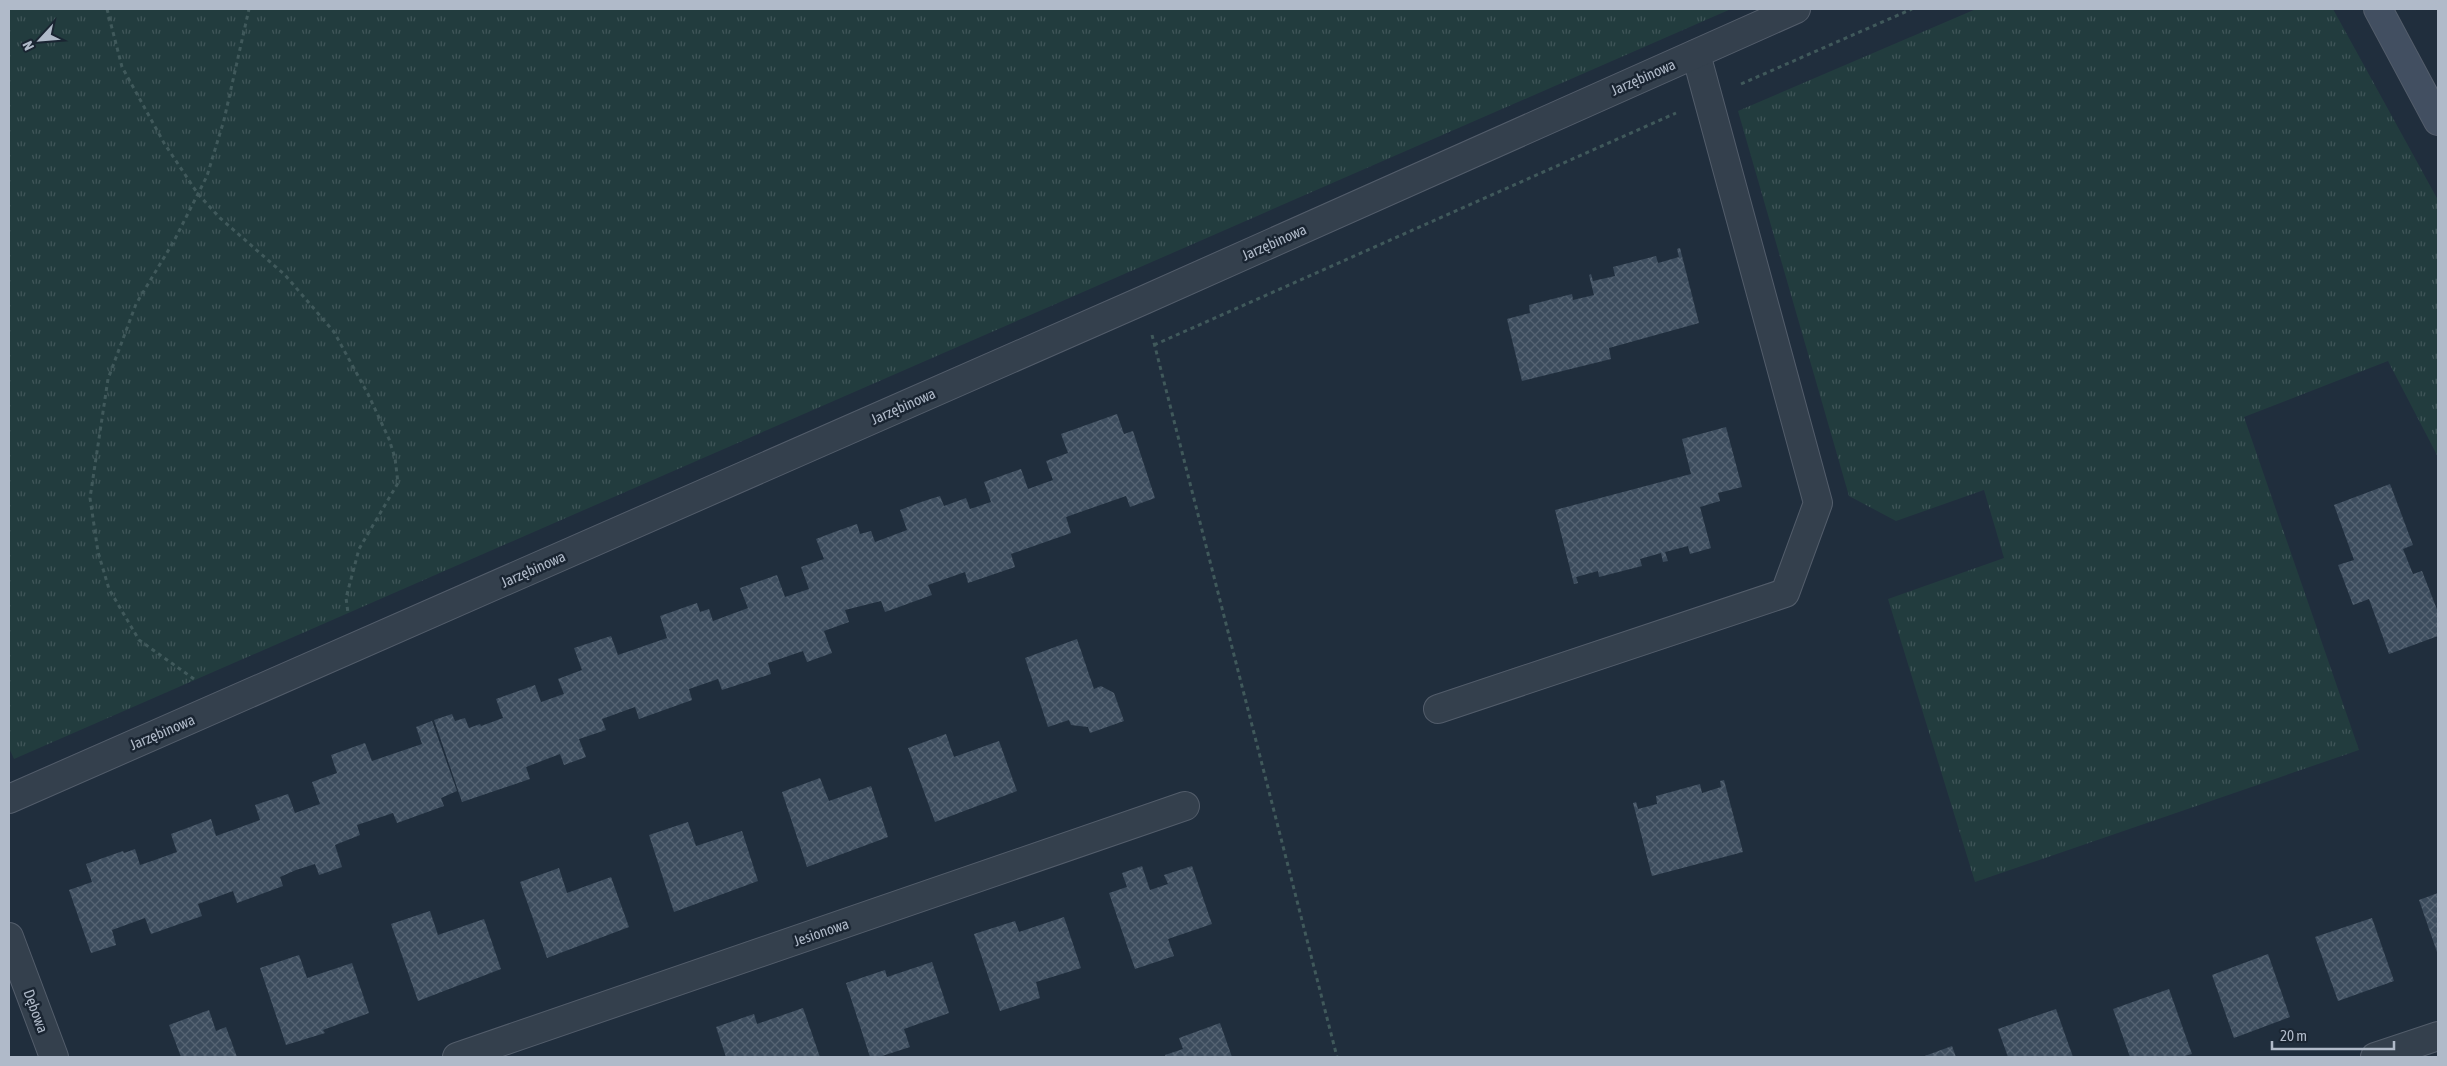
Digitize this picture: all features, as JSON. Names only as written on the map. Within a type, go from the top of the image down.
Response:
[{"type":"main road","points":[[2378,9],[2438,121]]},
{"type":"street","name":"Jarzębinowa","points":[[9,798],[228,704],[1144,300],[1796,9]]},
{"type":"street","points":[[1438,709],[1784,593],[1818,503],[1696,54]]},
{"type":"street","name":"Jesionowa","points":[[456,1057],[1185,806]]},
{"type":"street","name":"Dębowa","points":[[9,937],[54,1057]]},
{"type":"street","points":[[2390,1055],[2438,1036]]},
{"type":"path","points":[[107,9],[122,66],[164,143],[198,194],[226,224],[285,275],[334,332],[368,394],[395,458],[398,483],[359,549],[346,598],[354,648]]},
{"type":"path","points":[[228,704],[139,640],[109,590],[98,552],[90,498],[97,438],[108,379],[136,304],[174,241],[207,176],[224,120],[249,9]]},
{"type":"path","points":[[1154,344],[1912,9]]},
{"type":"path","points":[[1144,300],[1337,1057]]},
{"type":"green space","points":[[9,9],[1731,9],[14,759],[9,748]]},
{"type":"green space","points":[[1976,9],[2333,9],[2438,200],[2438,457],[2388,361],[2244,417],[2359,750],[1975,882],[1888,599],[2004,558],[1984,490],[1896,521],[1849,496],[1738,111]]},
{"type":"building","points":[[1680,248],[1699,323],[1609,348],[1611,359],[1522,381],[1507,319],[1530,313],[1529,305],[1572,294],[1573,300],[1594,295],[1589,275],[1591,274],[1593,281],[1615,276],[1613,267],[1656,256],[1658,263],[1679,257],[1677,249]]},
{"type":"building","points":[[1117,414],[1124,434],[1133,431],[1155,498],[1130,507],[1126,496],[1066,517],[1071,533],[1011,554],[1015,567],[968,583],[965,572],[928,585],[932,595],[885,612],[881,601],[845,610],[849,622],[824,631],[832,653],[807,662],[803,651],[768,663],[771,674],[722,690],[718,679],[689,689],[692,700],[639,719],[635,707],[602,719],[606,730],[579,739],[586,757],[564,765],[560,754],[526,767],[530,779],[462,802],[434,720],[452,714],[455,721],[465,718],[469,728],[480,724],[481,726],[503,718],[496,699],[535,685],[541,702],[564,694],[558,679],[582,670],[574,648],[611,636],[618,655],[667,638],[660,616],[697,603],[700,612],[709,609],[713,621],[748,608],[740,588],[777,575],[785,597],[809,589],[801,567],[824,559],[816,539],[857,524],[860,534],[871,531],[875,542],[907,530],[900,510],[940,496],[944,506],[966,498],[970,509],[991,502],[984,482],[1021,469],[1028,489],[1053,480],[1046,461],[1068,453],[1061,434]]},
{"type":"building","points":[[1726,427],[1742,487],[1718,493],[1720,501],[1700,507],[1711,548],[1690,554],[1688,546],[1665,552],[1668,561],[1663,562],[1661,553],[1640,559],[1642,566],[1599,577],[1598,571],[1576,577],[1578,583],[1574,584],[1555,510],[1691,474],[1682,439]]},
{"type":"building","points":[[2390,484],[2413,545],[2403,549],[2413,574],[2422,571],[2438,612],[2438,636],[2389,654],[2369,599],[2353,605],[2338,565],[2354,560],[2334,505]]},
{"type":"building","points":[[1077,639],[1094,689],[1101,686],[1114,693],[1124,721],[1090,733],[1088,727],[1071,725],[1069,720],[1048,727],[1025,658]]},
{"type":"building","points":[[432,721],[457,791],[441,798],[444,806],[397,823],[393,813],[357,825],[360,835],[335,845],[342,867],[319,875],[315,864],[296,870],[280,877],[283,886],[237,903],[233,891],[198,904],[202,916],[151,934],[145,918],[112,930],[116,945],[91,953],[69,890],[92,882],[86,864],[123,851],[124,853],[135,849],[140,865],[152,861],[177,852],[171,834],[211,819],[216,836],[260,820],[255,805],[288,794],[295,813],[320,804],[312,782],[337,773],[331,755],[365,743],[372,761],[422,744],[416,727]]},
{"type":"building","points":[[946,734],[954,757],[999,741],[1017,791],[935,822],[908,748]]},
{"type":"building","points":[[820,778],[829,801],[871,786],[888,837],[807,867],[782,792]]},
{"type":"building","points":[[1724,780],[1743,852],[1652,876],[1633,803],[1636,802],[1638,809],[1657,804],[1656,796],[1700,784],[1702,793],[1721,787],[1720,781]]},
{"type":"building","points":[[688,822],[696,846],[742,831],[758,881],[674,912],[649,835]]},
{"type":"building","points":[[1142,866],[1150,890],[1168,884],[1164,875],[1192,866],[1212,924],[1168,939],[1174,956],[1135,969],[1109,893],[1127,887],[1122,873]]},
{"type":"building","points":[[559,868],[567,893],[611,877],[629,927],[547,958],[520,882]]},
{"type":"building","points":[[2438,893],[2438,955],[2419,900]]},
{"type":"building","points":[[430,911],[438,935],[484,919],[501,969],[418,1001],[391,924]]},
{"type":"building","points":[[1064,917],[1081,968],[1036,982],[1040,998],[1000,1011],[974,934],[1015,921],[1019,932]]},
{"type":"building","points":[[2372,918],[2394,981],[2338,1001],[2315,937]]},
{"type":"building","points":[[2268,954],[2290,1017],[2234,1038],[2212,975]]},
{"type":"building","points":[[299,955],[307,978],[352,963],[369,1013],[323,1030],[325,1033],[286,1045],[260,968]]},
{"type":"building","points":[[932,962],[949,1013],[904,1029],[910,1047],[879,1057],[870,1057],[846,983],[885,970],[887,977]]},
{"type":"building","points":[[2169,989],[2192,1054],[2181,1057],[2130,1057],[2113,1009]]},
{"type":"building","points":[[803,1008],[820,1057],[726,1057],[716,1027],[754,1014],[757,1024]]},
{"type":"building","points":[[2056,1009],[2073,1057],[2008,1057],[1998,1029]]},
{"type":"building","points":[[209,1010],[216,1031],[226,1027],[237,1057],[181,1057],[169,1025]]},
{"type":"building","points":[[1220,1023],[1232,1057],[1166,1057],[1165,1055],[1183,1049],[1179,1038]]},
{"type":"building","points":[[1952,1046],[1956,1057],[1922,1057]]}]
